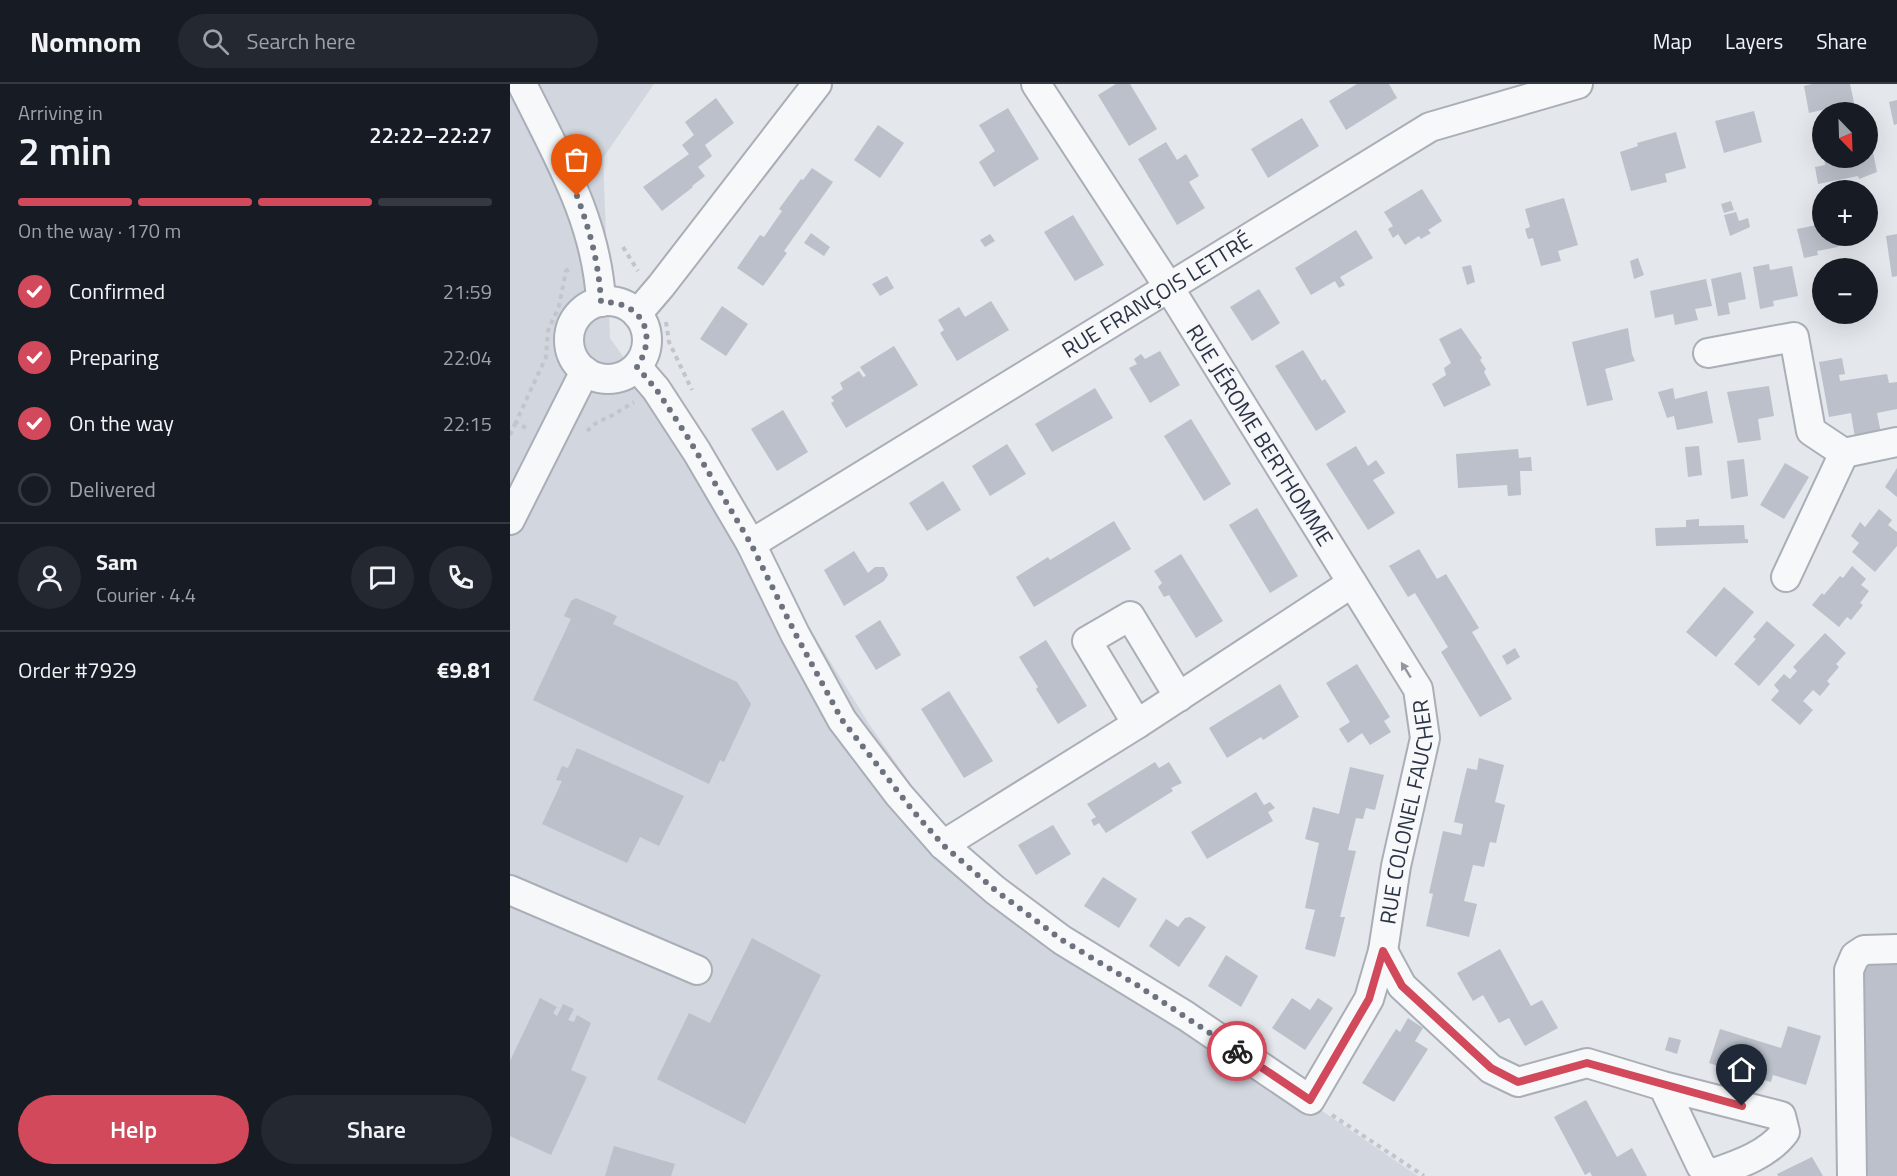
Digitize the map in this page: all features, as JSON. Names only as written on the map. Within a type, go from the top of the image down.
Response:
[{"type":"street","points":[[522,84],[577,196],[592,237],[599,274],[601,302]]},
{"type":"street","points":[[637,314],[817,84]]},
{"type":"street","name":"RUE JÉROME BERTHOMME","points":[[1036,84],[1168,286],[1352,583]]},
{"type":"street","name":"RUE FRANÇOIS LETTRÉ","points":[[751,544],[1430,127],[1578,84]]},
{"type":"street","points":[[601,302],[614,302],[627,306],[637,314],[647,334],[647,346],[637,367],[628,374],[606,379],[595,377],[576,362],[569,338],[572,326],[579,315],[589,307],[601,302]]},
{"type":"street","points":[[1708,353],[1794,337],[1811,431],[1844,453],[1897,442]]},
{"type":"street","points":[[637,367],[656,389],[691,443],[751,544],[842,720],[899,795],[943,845],[995,890],[1062,940],[1166,1004],[1310,1100]]},
{"type":"street","points":[[510,520],[585,371]]},
{"type":"street","points":[[1786,577],[1844,453]]},
{"type":"street","points":[[943,845],[1137,724],[1352,583]]},
{"type":"street","name":"RUE COLONEL FAUCHER","points":[[1310,1100],[1369,999],[1383,951],[1396,866],[1425,738],[1418,689],[1352,583]]},
{"type":"street","points":[[1137,724],[1087,642],[1130,616],[1179,697]]},
{"type":"street","points":[[510,890],[698,969]]},
{"type":"street","points":[[1852,1176],[1849,970],[1855,956],[1864,950],[1897,949]]},
{"type":"street","name":"RUE COLONEL FAUCHER","points":[[1383,951],[1402,986],[1491,1068],[1518,1082],[1587,1063],[1663,1086]]},
{"type":"path","points":[[510,435],[516,422]]},
{"type":"path","points":[[1310,1100],[1424,1176]]},
{"type":"shaded area","points":[[510,84],[654,84],[603,158],[610,338],[775,573],[871,727],[950,840],[1234,1051],[1418,1176],[510,1176]]},
{"type":"building","points":[[1116,84],[1130,84],[1157,129],[1129,146],[1098,95]]},
{"type":"building","points":[[1357,84],[1389,84],[1397,98],[1346,130],[1329,101]]},
{"type":"building","points":[[1850,84],[1854,102],[1812,102],[1812,112],[1809,113],[1804,86]]},
{"type":"building","points":[[716,98],[734,123],[705,145],[712,156],[698,167],[705,176],[662,211],[643,187],[689,154],[682,145],[694,135],[685,122]]},
{"type":"building","points":[[1897,100],[1897,124],[1894,125],[1889,102]]},
{"type":"building","points":[[1008,108],[1039,159],[994,187],[979,162],[995,151],[979,125]]},
{"type":"building","points":[[1754,111],[1762,142],[1724,153],[1715,121]]},
{"type":"building","points":[[1302,118],[1319,146],[1268,178],[1251,149]]},
{"type":"building","points":[[878,125],[904,143],[880,178],[854,160]]},
{"type":"building","points":[[1676,132],[1686,168],[1665,174],[1667,182],[1631,191],[1620,152],[1638,146],[1637,143]]},
{"type":"building","points":[[1166,142],[1177,160],[1186,154],[1199,176],[1189,182],[1205,208],[1177,225],[1138,159]]},
{"type":"building","points":[[812,168],[833,182],[784,251],[787,253],[763,286],[737,268],[760,235],[764,237],[782,211],[779,209]]},
{"type":"building","points":[[1815,168],[1876,168],[1877,172],[1859,179],[1858,176],[1838,180],[1817,180]]},
{"type":"building","points":[[1422,189],[1442,221],[1428,230],[1431,233],[1421,239],[1419,236],[1405,245],[1398,234],[1393,238],[1388,229],[1393,226],[1384,212]]},
{"type":"building","points":[[1564,198],[1578,245],[1558,251],[1561,261],[1541,266],[1533,238],[1528,239],[1525,229],[1530,227],[1525,209]]},
{"type":"building","points":[[1731,201],[1734,210],[1724,213],[1721,204]]},
{"type":"building","points":[[1736,212],[1739,221],[1748,218],[1750,227],[1730,236],[1724,215]]},
{"type":"building","points":[[1073,215],[1104,265],[1075,281],[1044,232]]},
{"type":"building","points":[[1812,226],[1812,246],[1838,247],[1817,251],[1818,255],[1804,258],[1797,229]]},
{"type":"building","points":[[1356,230],[1373,258],[1340,277],[1345,285],[1339,288],[1335,281],[1311,295],[1295,268]]},
{"type":"building","points":[[811,233],[830,247],[824,256],[804,243]]},
{"type":"building","points":[[990,234],[995,241],[985,247],[980,240]]},
{"type":"building","points":[[1897,234],[1897,276],[1892,277],[1886,236]]},
{"type":"building","points":[[1638,258],[1644,275],[1634,279],[1630,261]]},
{"type":"building","points":[[1769,264],[1770,270],[1792,266],[1798,296],[1773,301],[1774,306],[1760,309],[1753,267]]},
{"type":"building","points":[[1471,265],[1475,282],[1467,285],[1462,267]]},
{"type":"building","points":[[1741,272],[1746,299],[1728,303],[1730,314],[1718,316],[1711,279]]},
{"type":"building","points":[[887,276],[894,288],[880,296],[872,284]]},
{"type":"building","points":[[1706,279],[1712,306],[1695,309],[1698,320],[1675,325],[1673,314],[1655,318],[1650,291]]},
{"type":"building","points":[[1259,289],[1280,323],[1252,341],[1230,307]]},
{"type":"building","points":[[991,301],[1009,330],[957,361],[940,333],[944,330],[938,320],[959,307],[965,317]]},
{"type":"building","points":[[722,306],[748,324],[726,356],[700,339]]},
{"type":"building","points":[[1461,328],[1482,358],[1480,360],[1486,369],[1484,372],[1491,385],[1444,407],[1432,384],[1446,375],[1444,368],[1451,363],[1439,339]]},
{"type":"building","points":[[1628,328],[1635,361],[1605,369],[1613,400],[1587,406],[1572,342]]},
{"type":"building","points":[[894,346],[918,385],[846,428],[831,403],[834,401],[831,397],[843,389],[840,383],[859,371],[863,377],[866,376],[860,367]]},
{"type":"building","points":[[1303,350],[1322,381],[1325,379],[1346,412],[1316,431],[1275,366]]},
{"type":"building","points":[[1160,351],[1180,385],[1150,403],[1129,368],[1137,364],[1134,359],[1141,354],[1145,359]]},
{"type":"building","points":[[1842,358],[1845,374],[1839,375],[1840,381],[1887,374],[1889,383],[1897,382],[1897,409],[1877,413],[1881,433],[1855,438],[1851,413],[1829,417],[1819,362]]},
{"type":"building","points":[[1769,386],[1774,416],[1758,419],[1761,440],[1738,443],[1727,392]]},
{"type":"building","points":[[1095,388],[1113,418],[1052,452],[1035,424]]},
{"type":"building","points":[[1673,388],[1675,399],[1707,391],[1713,423],[1677,430],[1674,416],[1667,418],[1658,392]]},
{"type":"building","points":[[783,410],[808,452],[777,471],[751,429]]},
{"type":"building","points":[[1191,419],[1231,484],[1204,501],[1164,436]]},
{"type":"building","points":[[1007,444],[1026,474],[990,496],[972,466]]},
{"type":"building","points":[[1356,446],[1368,466],[1376,460],[1385,473],[1373,480],[1395,513],[1368,530],[1326,464]]},
{"type":"building","points":[[1699,446],[1702,475],[1688,477],[1685,447]]},
{"type":"building","points":[[1518,449],[1519,458],[1531,457],[1532,471],[1520,471],[1521,495],[1508,496],[1507,485],[1458,488],[1456,454]]},
{"type":"building","points":[[1744,459],[1748,496],[1731,499],[1727,461]]},
{"type":"building","points":[[1785,463],[1809,477],[1784,519],[1760,505]]},
{"type":"building","points":[[1897,468],[1897,497],[1885,487]]},
{"type":"building","points":[[943,481],[961,510],[927,531],[909,503]]},
{"type":"building","points":[[1257,508],[1298,576],[1270,593],[1229,525]]},
{"type":"building","points":[[1879,509],[1892,520],[1888,525],[1897,532],[1897,546],[1875,572],[1852,552],[1859,543],[1851,536],[1860,522],[1865,527]]},
{"type":"building","points":[[1699,519],[1699,526],[1744,525],[1745,539],[1748,539],[1748,543],[1656,546],[1655,528],[1686,527],[1686,520]]},
{"type":"building","points":[[1114,521],[1131,549],[1034,607],[1016,577],[1048,557],[1050,560]]},
{"type":"building","points":[[1419,549],[1437,579],[1446,574],[1479,628],[1472,632],[1512,699],[1480,717],[1441,652],[1448,647],[1415,593],[1408,597],[1389,566]]},
{"type":"building","points":[[854,551],[868,573],[875,567],[884,567],[888,575],[884,581],[844,606],[824,570]]},
{"type":"building","points":[[1181,554],[1223,621],[1196,638],[1169,595],[1164,597],[1158,587],[1162,583],[1154,571]]},
{"type":"building","points":[[1852,566],[1866,579],[1861,585],[1869,591],[1860,603],[1863,605],[1851,620],[1847,617],[1839,627],[1812,605],[1840,576],[1843,578]]},
{"type":"building","points":[[1724,587],[1754,612],[1716,657],[1686,632]]},
{"type":"building","points":[[576,598],[617,616],[613,624],[737,682],[751,704],[724,762],[720,760],[709,784],[533,700],[571,619],[564,616],[571,601]]},
{"type":"building","points":[[880,620],[901,655],[876,670],[855,636]]},
{"type":"building","points":[[1767,621],[1795,645],[1759,686],[1734,664],[1756,639],[1753,637]]},
{"type":"building","points":[[1825,633],[1846,653],[1836,664],[1839,667],[1827,681],[1830,684],[1820,696],[1813,690],[1803,701],[1813,710],[1800,725],[1771,700],[1779,691],[1774,685],[1784,674],[1790,679],[1797,671],[1793,667]]},
{"type":"building","points":[[1046,640],[1087,706],[1058,724],[1019,657]]},
{"type":"building","points":[[1515,648],[1520,657],[1507,665],[1502,656]]},
{"type":"building","points":[[1357,664],[1390,717],[1384,721],[1391,732],[1370,745],[1362,733],[1348,743],[1339,729],[1350,722],[1326,683]]},
{"type":"building","points":[[1280,684],[1299,717],[1263,740],[1261,737],[1227,758],[1209,728]]},
{"type":"building","points":[[949,691],[993,761],[964,778],[921,709]]},
{"type":"building","points":[[577,748],[684,796],[659,846],[640,837],[627,863],[542,824],[562,781],[556,780],[562,766],[568,768]]},
{"type":"building","points":[[1479,758],[1504,765],[1495,802],[1505,805],[1496,843],[1490,842],[1484,867],[1473,865],[1464,901],[1477,904],[1469,937],[1426,926],[1433,894],[1429,893],[1443,831],[1461,835],[1463,824],[1454,822],[1467,768],[1477,770]]},
{"type":"building","points":[[1155,762],[1159,768],[1169,762],[1182,783],[1171,788],[1173,791],[1106,833],[1099,823],[1094,826],[1091,820],[1096,817],[1087,804]]},
{"type":"building","points":[[1350,767],[1384,775],[1375,810],[1366,808],[1363,819],[1356,818],[1348,850],[1356,851],[1340,917],[1345,917],[1335,957],[1305,949],[1315,910],[1305,908],[1319,843],[1305,839],[1313,807],[1339,814]]},
{"type":"building","points":[[1256,792],[1264,805],[1270,802],[1275,808],[1268,812],[1273,821],[1207,859],[1191,832]]},
{"type":"building","points":[[1053,825],[1071,854],[1036,875],[1018,845]]},
{"type":"building","points":[[1103,877],[1137,899],[1119,928],[1084,906]]},
{"type":"building","points":[[1190,917],[1206,927],[1179,967],[1149,946],[1166,919],[1178,927],[1185,918]]},
{"type":"building","points":[[752,938],[821,975],[745,1124],[657,1079],[689,1013],[710,1023]]},
{"type":"building","points":[[1500,949],[1531,1006],[1542,1000],[1558,1028],[1525,1046],[1509,1018],[1499,1023],[1483,995],[1473,1001],[1457,973]]},
{"type":"building","points":[[1226,955],[1258,976],[1241,1007],[1208,986]]},
{"type":"building","points":[[1862,965],[1897,965],[1897,1176],[1862,1176]]},
{"type":"building","points":[[540,998],[557,1007],[553,1013],[557,1016],[563,1004],[574,1009],[568,1020],[574,1022],[577,1015],[591,1023],[571,1070],[587,1077],[551,1155],[510,1136],[510,1061]]},
{"type":"building","points":[[1292,998],[1310,1010],[1318,998],[1333,1008],[1305,1050],[1272,1028]]},
{"type":"building","points":[[1408,1018],[1423,1028],[1415,1041],[1428,1049],[1394,1102],[1362,1083],[1396,1029],[1400,1032]]},
{"type":"building","points":[[1788,1026],[1821,1036],[1806,1085],[1773,1075],[1771,1082],[1709,1063],[1720,1029],[1781,1048]]},
{"type":"building","points":[[1669,1037],[1681,1040],[1677,1054],[1665,1050]]},
{"type":"building","points":[[1586,1100],[1617,1157],[1632,1148],[1647,1176],[1592,1176],[1590,1172],[1585,1175],[1554,1117]]},
{"type":"building","points":[[614,1146],[675,1164],[671,1176],[605,1176]]},
{"type":"building","points":[[1812,1157],[1823,1176],[1778,1176],[1777,1174]]},
{"type":"way so far","points":[[577,196],[592,237],[599,274],[601,302],[614,302],[627,306],[637,314],[647,334],[647,346],[637,367],[656,389],[687,436],[751,544],[842,720],[899,795],[943,845],[995,890],[1062,940],[1186,1016],[1237,1051]]},
{"type":"route","points":[[1237,1051],[1310,1100],[1369,999],[1383,951],[1402,986],[1491,1068],[1518,1082],[1587,1063],[1663,1086],[1742,1106]]}]
